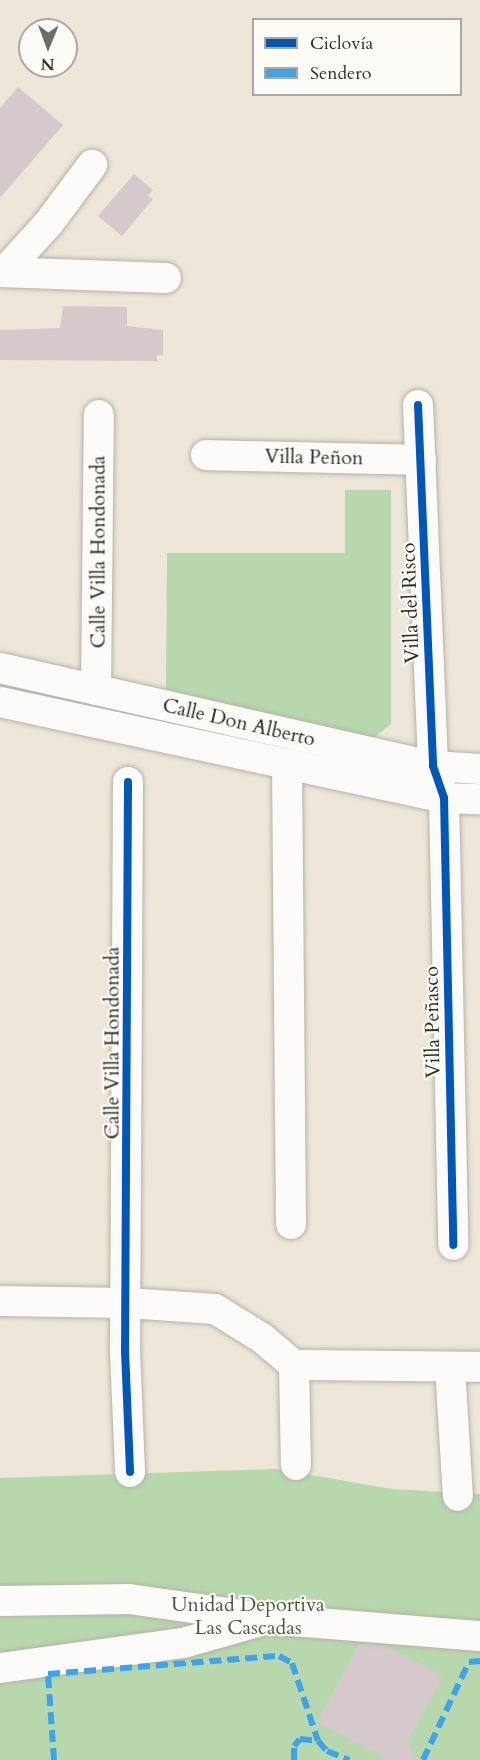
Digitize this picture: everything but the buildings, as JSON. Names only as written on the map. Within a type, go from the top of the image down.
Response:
[{"type":"street","points":[[3,271],[48,224],[92,165]]},
{"type":"street","points":[[3,271],[166,278]]},
{"type":"street","name":"Villa del Risco","points":[[418,405],[433,766],[444,798]]},
{"type":"street","name":"Calle Villa Hondonada","points":[[96,690],[99,415]]},
{"type":"street","name":"Villa Peñon","points":[[206,455],[421,460]]},
{"type":"street","name":"Calle Don Alberto","points":[[0,668],[433,766],[480,769]]},
{"type":"street","name":"Calle Don Alberto","points":[[0,702],[444,798],[480,799]]},
{"type":"street","points":[[287,764],[291,1224]]},
{"type":"street","name":"Calle Villa Hondonada","points":[[128,782],[127,1303],[130,1472]]},
{"type":"street","name":"Villa Peñasco","points":[[444,798],[453,1245]]},
{"type":"street","points":[[0,1301],[127,1303],[215,1309],[262,1338],[294,1365],[480,1367]]},
{"type":"street","points":[[294,1365],[296,1465]]},
{"type":"street","points":[[450,1367],[458,1496]]},
{"type":"street","points":[[0,1601],[129,1599],[268,1619],[480,1636]]},
{"type":"street","points":[[0,1668],[183,1643],[268,1619]]},
{"type":"green space","points":[[345,490],[391,490],[391,724],[371,740],[166,689],[167,553],[345,553]]},
{"type":"green space","name":"Unidad Deportiva Las Cascadas","points":[[275,1469],[392,1489],[480,1494],[480,1760],[0,1760],[0,1478]]},
{"type":"marked path","points":[[54,1760],[48,1674],[279,1656],[292,1663],[318,1741],[327,1751],[349,1760]]},
{"type":"marked path","points":[[423,1760],[469,1662],[480,1661]]},
{"type":"marked path","points":[[294,1760],[294,1746],[300,1739],[318,1741]]},
{"type":"cycle path","points":[[418,405],[433,766],[444,798],[453,1245]]},
{"type":"cycle path","points":[[128,782],[125,1351],[130,1472]]}]
